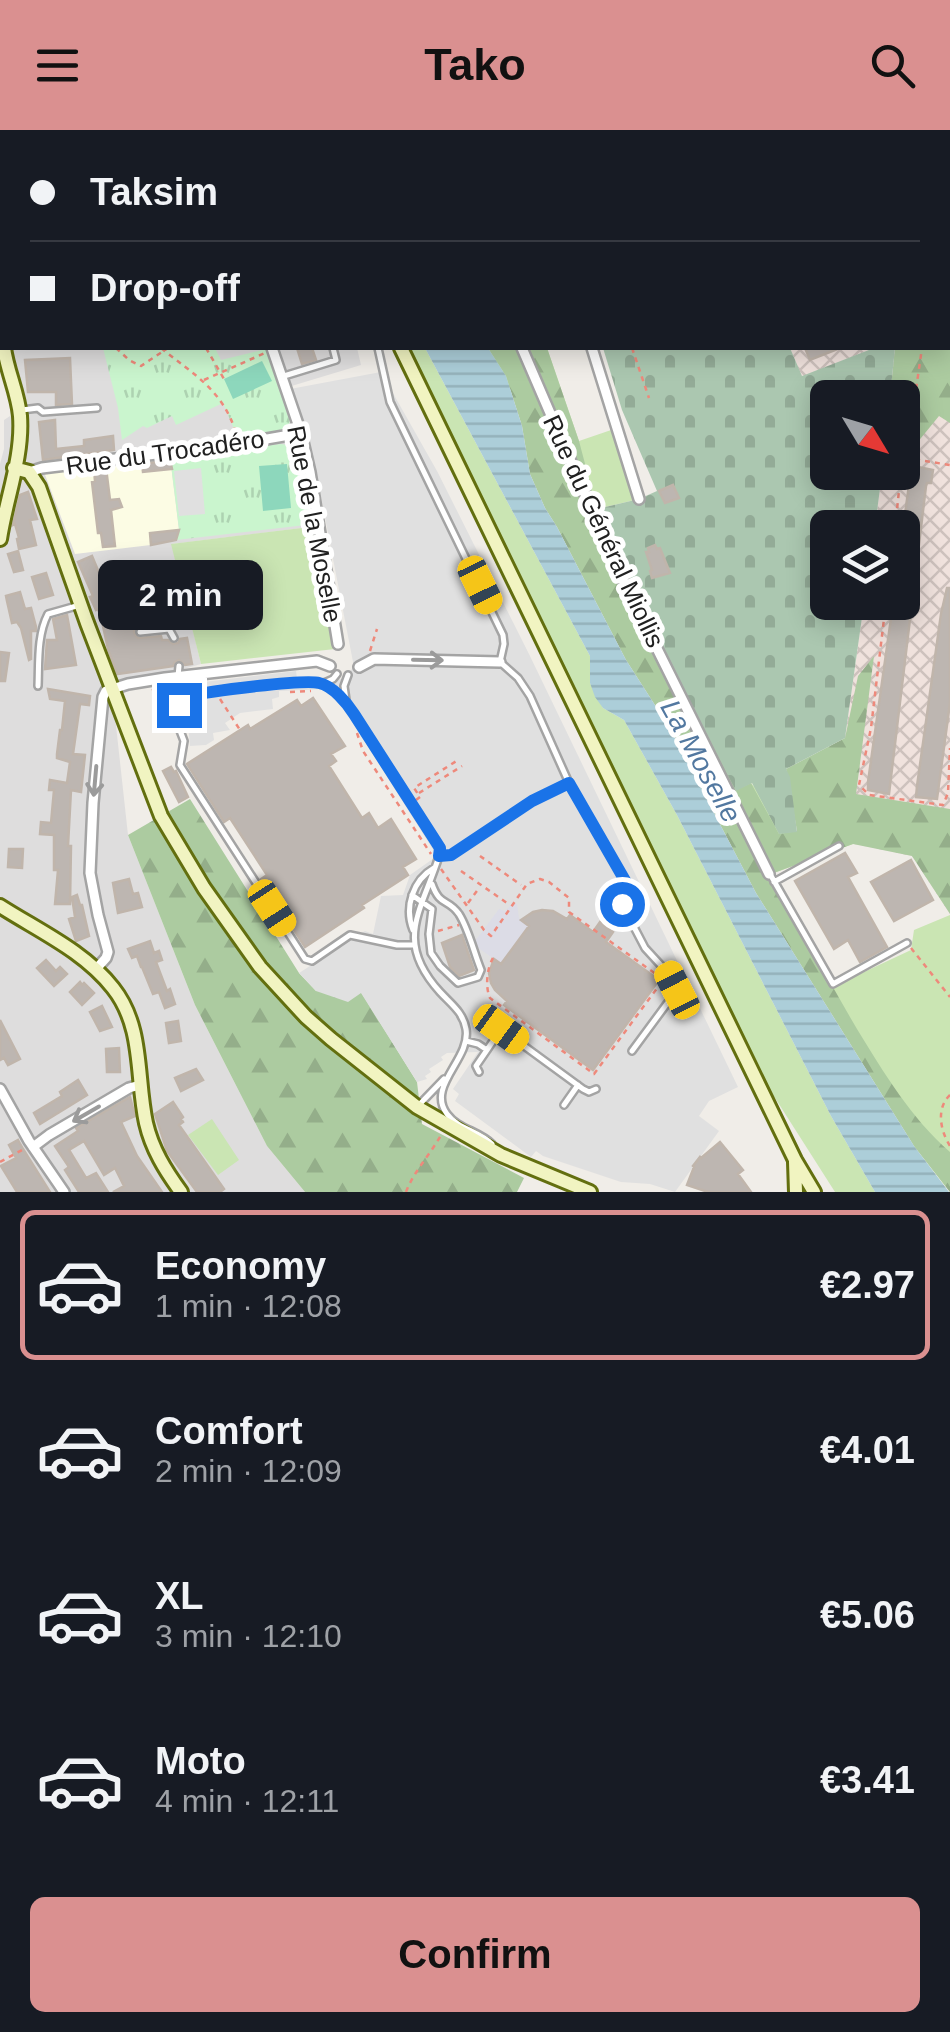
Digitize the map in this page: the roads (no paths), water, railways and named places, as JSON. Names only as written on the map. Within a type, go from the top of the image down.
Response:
[{"type":"main road","points":[[0,539],[19,440],[20,410],[5,350]]},
{"type":"main road","points":[[402,350],[795,1160],[814,1192]]},
{"type":"main road","points":[[14,468],[29,472],[40,486],[161,816],[204,888],[260,967],[306,1017],[417,1107],[502,1155],[590,1192]]},
{"type":"main road","points":[[0,906],[96,968],[116,991],[137,1042],[146,1122],[156,1152],[180,1192]]},
{"type":"main road","points":[[795,1160],[796,1192]]},
{"type":"street","name":"Rue de la Moselle","points":[[273,350],[310,472],[338,644]]},
{"type":"street","name":"Rue du Général Miollis","points":[[523,350],[615,564],[772,878]]},
{"type":"street","points":[[593,350],[638,499]]},
{"type":"street","name":"Rue du Trocadéro","points":[[29,472],[301,433]]},
{"type":"street","points":[[362,664],[374,659],[500,662]]},
{"type":"street","points":[[96,968],[108,952],[90,872],[93,803],[106,691],[179,671],[317,661],[334,670]]},
{"type":"street","points":[[33,1147],[140,1085]]},
{"type":"street","points":[[0,1089],[64,1192]]},
{"type":"lane","points":[[281,377],[336,360],[334,350]]},
{"type":"lane","points":[[378,350],[390,402],[503,635],[500,662],[530,696],[569,783],[631,891],[622,904],[645,948],[677,990],[632,1051]]},
{"type":"lane","points":[[20,410],[97,408]]},
{"type":"lane","points":[[38,686],[40,639],[48,614],[81,604]]},
{"type":"lane","points":[[140,632],[169,629],[174,638]]},
{"type":"lane","points":[[320,686],[328,682],[334,670]]},
{"type":"lane","points":[[348,675],[344,686],[347,703],[440,848],[421,902],[414,945],[431,981],[463,1017],[464,1051],[441,1092],[442,1105],[457,1123],[487,1139],[502,1155]]},
{"type":"lane","points":[[347,703],[310,682],[187,698],[174,716],[184,741],[180,765],[305,959],[312,960],[350,934],[414,945]]},
{"type":"lane","points":[[414,931],[410,924],[413,893],[420,878],[525,806],[569,783]]},
{"type":"lane","points":[[840,846],[772,878],[832,984],[907,943]]},
{"type":"lane","points":[[431,882],[437,898]]},
{"type":"lane","points":[[426,892],[454,908],[481,970],[478,977],[458,983],[440,966],[431,953],[428,934],[432,908],[413,893],[426,892]]},
{"type":"lane","points":[[479,1072],[476,1066],[501,1029],[588,1092],[596,1089]]},
{"type":"lane","points":[[466,1042],[487,1050]]},
{"type":"lane","points":[[417,1107],[450,1074]]},
{"type":"lane","points":[[564,1105],[578,1085]]},
{"type":"water","points":[[426,350],[489,350],[506,376],[522,426],[530,474],[626,660],[669,727],[756,893],[914,1146],[949,1192],[875,1192],[831,1116],[624,720],[603,708],[595,697],[590,683],[590,656]]},
{"type":"water label","name":"La Moselle","points":[[701,761]]}]
